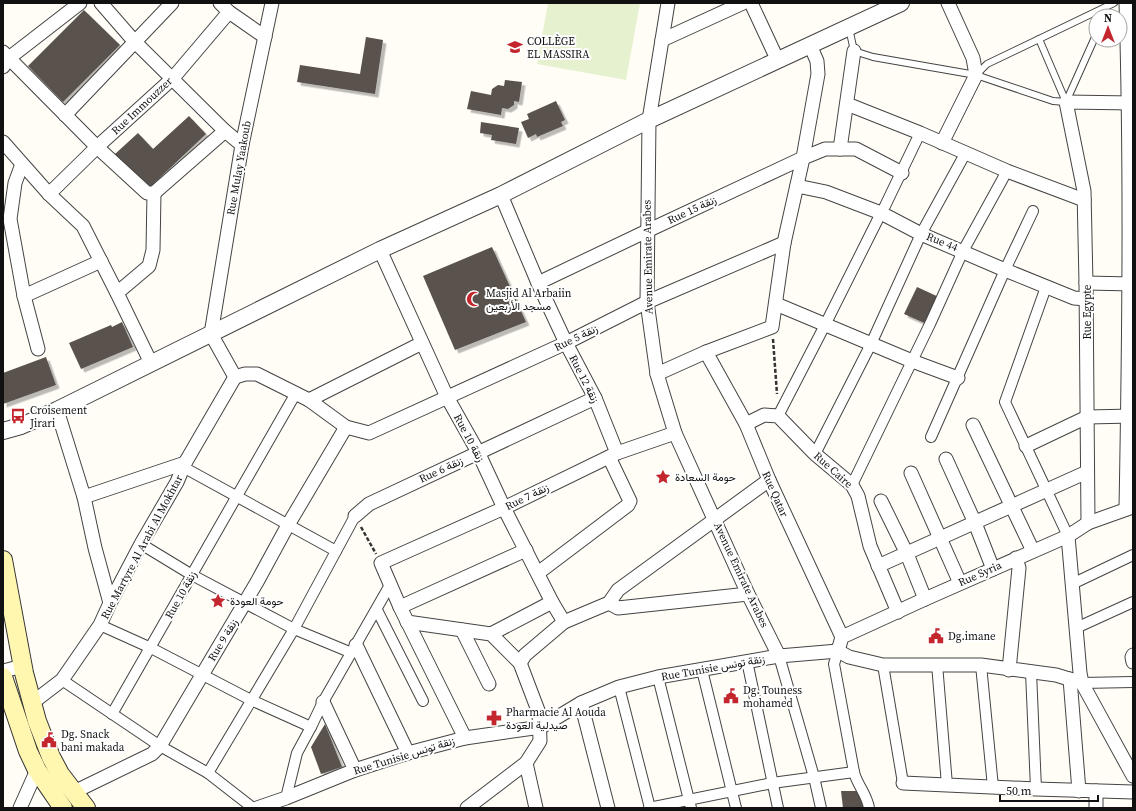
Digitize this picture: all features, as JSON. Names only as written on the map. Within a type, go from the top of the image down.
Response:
[{"type":"main road","points":[[3,560],[23,666],[37,721],[51,757],[60,774],[86,808]]},
{"type":"main road","points":[[3,677],[28,751],[37,770],[63,808]]},
{"type":"street","points":[[80,3],[5,59],[65,115],[97,148],[151,193],[153,250],[149,266],[117,293]]},
{"type":"street","points":[[101,3],[134,41],[225,131],[242,145]]},
{"type":"street","points":[[65,115],[134,41],[172,3]]},
{"type":"street","name":"Rue Mulay Yaakoub","points":[[211,334],[242,145],[272,3]]},
{"type":"street","name":"Avenue Emirate Arabes","points":[[668,3],[648,120],[647,302],[657,374],[675,433],[748,594],[779,656]]},
{"type":"street","points":[[662,40],[743,3]]},
{"type":"street","points":[[751,3],[778,61]]},
{"type":"street","points":[[3,431],[21,426],[57,410],[380,250],[501,195],[648,120],[901,3]]},
{"type":"street","points":[[942,143],[976,75],[973,58],[948,3]]},
{"type":"street","points":[[1126,3],[1131,103],[1129,508]]},
{"type":"street","points":[[225,7],[265,37]]},
{"type":"street","name":"Rue Immouzzer","points":[[49,194],[172,78],[225,7]]},
{"type":"street","points":[[657,374],[706,352],[772,327],[784,243],[803,158],[818,74],[817,61],[810,45]]},
{"type":"street","points":[[840,149],[854,51]]},
{"type":"street","points":[[1066,102],[1131,103]]},
{"type":"street","name":"Rue Egypte","points":[[1066,102],[1084,191],[1088,523]]},
{"type":"street","points":[[847,104],[920,133],[965,154],[1084,200]]},
{"type":"street","points":[[151,193],[225,131]]},
{"type":"street","points":[[746,424],[764,415],[778,416],[826,325],[880,213],[902,173],[920,133]]},
{"type":"street","points":[[3,142],[49,194],[83,226],[151,363]]},
{"type":"street","name":"Rue 15 زنقة","points":[[538,283],[825,149],[856,149],[902,173]]},
{"type":"street","points":[[815,454],[871,344],[920,234],[965,154]]},
{"type":"street","points":[[22,164],[15,183],[10,219],[24,296],[38,349]]},
{"type":"street","points":[[852,485],[963,251],[1007,171]]},
{"type":"street","name":"Rue 44","points":[[797,186],[826,192],[880,213],[920,234],[1046,287],[1074,298],[1086,298]]},
{"type":"street","name":"Rue 12 زنقة","points":[[501,195],[538,283],[566,343],[595,398],[613,455],[630,501],[628,505],[538,573]]},
{"type":"street","points":[[931,437],[1005,270],[1033,211]]},
{"type":"street","name":"Rue 5 زنقة","points":[[346,427],[369,433],[566,343],[647,302],[784,243]]},
{"type":"street","name":"Rue 10 زنقة","points":[[380,250],[448,397],[478,452],[504,508],[552,602],[564,622]]},
{"type":"street","points":[[24,296],[101,261]]},
{"type":"street","points":[[1086,283],[1131,284]]},
{"type":"street","points":[[1046,287],[1005,402],[1068,536],[1080,673],[1076,681],[1079,791]]},
{"type":"street","points":[[776,304],[912,361],[958,378]]},
{"type":"street","points":[[211,334],[235,377],[245,374],[257,374],[310,400],[346,427]]},
{"type":"street","points":[[310,400],[422,343]]},
{"type":"street","name":"Rue Qatar","points":[[706,352],[746,424],[769,480],[842,637]]},
{"type":"street","name":"Rue Martyre Al Arabi Al Mokhtar","points":[[32,703],[62,680],[100,625],[141,544],[177,482],[184,465],[235,377]]},
{"type":"street","name":"Rue 10 زنقة","points":[[112,714],[296,393]]},
{"type":"street","name":"Rue 6 زنقة","points":[[355,516],[369,504],[595,398]]},
{"type":"street","points":[[57,410],[84,497],[95,548],[110,603]]},
{"type":"street","name":"Rue Caire","points":[[778,416],[815,454],[852,485],[858,496],[870,546],[898,612]]},
{"type":"street","points":[[1026,446],[1087,417],[1130,416]]},
{"type":"street","points":[[973,425],[1033,551]]},
{"type":"street","points":[[3,440],[21,426]]},
{"type":"street","name":"Rue 9 زنقة","points":[[74,792],[152,754],[160,746],[245,603],[288,525],[346,427]]},
{"type":"street","name":"Rue 7 زنقة","points":[[381,563],[504,508],[613,455],[675,433]]},
{"type":"street","points":[[946,459],[975,523],[993,569]]},
{"type":"street","points":[[84,497],[184,465],[236,497],[336,551]]},
{"type":"street","points":[[878,566],[1087,472]]},
{"type":"street","points":[[911,473],[960,583]]},
{"type":"street","points":[[520,663],[525,655],[564,622],[609,603],[618,590],[769,480]]},
{"type":"street","points":[[881,501],[907,554],[925,598]]},
{"type":"street","name":"Rue Syria","points":[[842,637],[925,598],[1068,536],[1088,523],[1129,508]]},
{"type":"street","points":[[208,773],[294,629],[355,516]]},
{"type":"street","points":[[141,544],[192,575],[294,629],[354,649],[408,753]]},
{"type":"street","points":[[400,607],[526,550]]},
{"type":"street","points":[[1072,584],[1133,555]]},
{"type":"street","points":[[1009,670],[1019,568],[1016,558]]},
{"type":"street","points":[[381,563],[407,622],[465,738]]},
{"type":"street","points":[[286,798],[297,753],[323,702],[390,585]]},
{"type":"street","points":[[609,603],[618,608],[748,594]]},
{"type":"street","points":[[407,622],[491,634],[552,602]]},
{"type":"street","points":[[1076,628],[1133,602]]},
{"type":"street","points":[[376,610],[423,701]]},
{"type":"street","points":[[100,625],[151,648],[251,700],[311,728]]},
{"type":"street","points":[[462,630],[489,684]]},
{"type":"street","points":[[472,806],[526,763],[540,741],[541,727],[539,713],[520,663],[491,634]]},
{"type":"street","points":[[842,637],[834,664],[854,772],[858,783],[867,797],[869,808]]},
{"type":"street","name":"Rue Tunisie زنقة تونس","points":[[257,808],[355,770],[408,753],[465,738],[541,727],[581,702],[620,687],[658,677],[779,656],[838,652],[849,657],[883,664],[981,665],[1009,670],[1056,675],[1076,681]]},
{"type":"street","points":[[1133,655],[1133,662]]},
{"type":"street","points":[[779,656],[814,777],[821,808]]},
{"type":"street","points":[[747,661],[778,808]]},
{"type":"street","points":[[883,664],[903,784],[1133,792]]},
{"type":"street","points":[[937,664],[947,785]]},
{"type":"street","points":[[981,665],[993,786]]},
{"type":"street","points":[[3,671],[23,666]]},
{"type":"street","points":[[702,670],[736,808]]},
{"type":"street","points":[[1031,672],[1036,789]]},
{"type":"street","points":[[658,677],[690,804]]},
{"type":"street","points":[[62,680],[160,746],[208,773],[253,808]]},
{"type":"street","points":[[1076,681],[1133,682]]},
{"type":"street","points":[[1076,681],[1133,776]]},
{"type":"street","points":[[620,687],[649,808],[690,804],[732,792],[772,783],[854,772]]},
{"type":"street","points":[[323,702],[355,770]]},
{"type":"street","points":[[581,702],[608,808]]},
{"type":"street","points":[[526,763],[536,808]]},
{"type":"street","points":[[20,808],[37,770]]},
{"type":"street","points":[[1096,791],[1096,808]]},
{"type":"lane","points":[[976,75],[987,64],[1088,18]]},
{"type":"lane","points":[[849,27],[854,51],[873,57],[976,75],[1053,101],[1066,102]]},
{"type":"lane","points":[[1039,39],[1066,102]]},
{"type":"lane","points":[[1066,102],[1090,48]]},
{"type":"path","points":[[772,327],[778,416]]},
{"type":"path","points":[[355,516],[381,563]]},
{"type":"green space","points":[[548,3],[640,3],[626,80],[537,64]]},
{"type":"building","points":[[84,10],[120,45],[63,102],[28,66]]},
{"type":"building","points":[[366,37],[383,40],[375,94],[297,82],[300,65],[360,74]]},
{"type":"building","points":[[505,80],[522,82],[519,102],[514,101],[514,105],[508,109],[502,108],[501,115],[467,109],[471,91],[491,95],[492,89],[498,85],[504,86]]},
{"type":"building","points":[[556,101],[565,120],[561,122],[563,126],[537,137],[536,134],[528,138],[521,122],[529,119],[527,114]]},
{"type":"building","points":[[189,116],[206,134],[148,189],[115,154],[138,133],[153,149]]},
{"type":"building","points":[[481,122],[519,128],[516,144],[491,140],[492,135],[480,133]]},
{"type":"building","name":"Masjid Al Arbaiin مسجد الأربعين","points":[[492,247],[526,322],[455,350],[423,276]]},
{"type":"building","points":[[917,287],[941,298],[929,325],[904,314]]},
{"type":"building","points":[[122,322],[133,347],[81,369],[69,343],[111,325],[112,327]]},
{"type":"building","points":[[46,357],[56,385],[3,404],[3,373]]},
{"type":"building","points":[[325,724],[342,767],[321,774],[311,747]]},
{"type":"building","points":[[841,791],[858,791],[866,808],[843,808]]},
{"type":"place","name":"COLLÈGE EL MASSIRA","points":[[515,47]]},
{"type":"place","name":"Masjid Al Arbaiin مسجد الأربعين","points":[[474,299]]},
{"type":"place","name":"Croisement Jirari","points":[[18,416]]},
{"type":"place","name":"حومة السعادة","points":[[663,477]]},
{"type":"place","name":"حومة العودة","points":[[218,601]]},
{"type":"place","name":"Dg.imane","points":[[936,636]]},
{"type":"place","name":"Dg. Touness mohamed","points":[[731,696]]},
{"type":"place","name":"Pharmacie Al Aouda صيدلية العودة","points":[[494,718]]},
{"type":"place","name":"Dg. Snack bani makada","points":[[49,740]]}]
